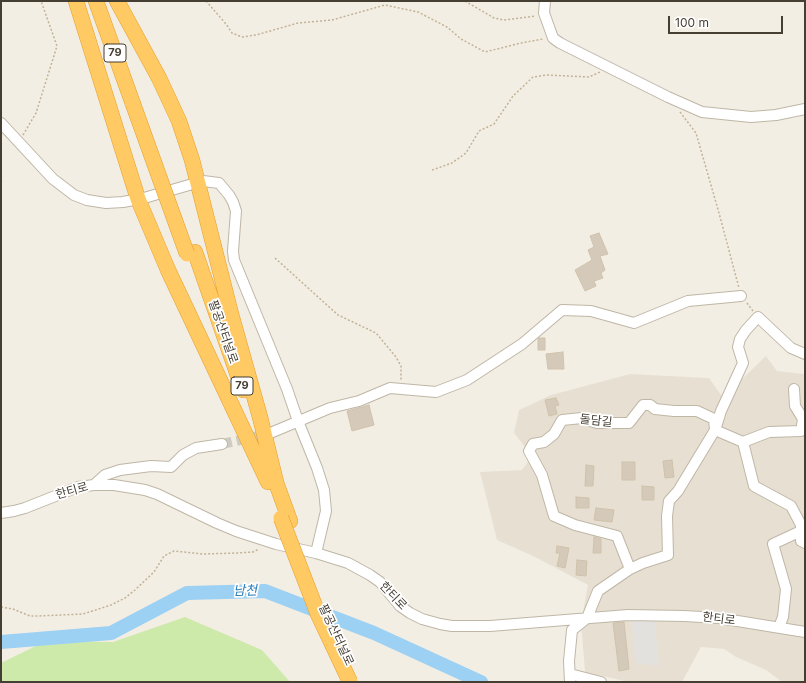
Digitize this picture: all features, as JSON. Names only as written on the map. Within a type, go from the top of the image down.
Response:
[{"type":"highway","points":[[76,1],[138,199],[168,270],[273,484]]},
{"type":"highway","name":"팔공산터널로","points":[[96,1],[137,103]]},
{"type":"highway","name":"팔공산터널로","points":[[104,1],[137,103],[318,614],[350,682]]},
{"type":"highway","points":[[117,1],[159,78],[179,122],[192,160],[231,314],[260,417],[273,484]]},
{"type":"highway","name":"팔공산터널로","points":[[285,520],[322,607],[358,682]]},
{"type":"street","points":[[545,1],[545,15],[553,38],[560,43],[702,112],[751,117],[776,115],[805,108]]},
{"type":"street","points":[[1,123],[53,179],[74,195],[87,200],[106,203],[123,202],[198,181],[220,183],[233,202],[236,218],[233,240],[234,260],[287,389],[324,490],[326,511],[316,553]]},
{"type":"street","points":[[268,434],[330,408],[358,401],[390,388],[436,392],[467,380],[522,344],[562,310],[591,311],[634,323],[688,301],[741,296]]},
{"type":"street","points":[[601,682],[570,678],[568,661],[572,630],[587,618],[598,591],[630,569],[668,555],[667,516],[669,501],[678,491],[715,430],[721,411],[743,363],[738,347],[740,339],[746,330],[758,318],[791,348],[805,354]]},
{"type":"street","points":[[715,430],[743,442],[769,432],[801,431],[803,419],[795,406],[794,389]]},
{"type":"street","name":"돌담길","points":[[630,569],[617,536],[575,525],[554,516],[542,475],[529,451],[533,444],[544,442],[554,434],[562,420],[582,418],[597,423],[630,423],[643,405],[650,405],[655,409],[674,412],[697,411],[714,419],[715,430]]},
{"type":"street","points":[[743,442],[754,486],[791,506],[801,524],[801,541],[805,543]]},
{"type":"street","points":[[94,485],[105,475],[120,470],[151,466],[171,467],[183,455],[196,448],[222,444]]},
{"type":"street","name":"한티로","points":[[1,513],[25,508],[78,487],[94,485],[130,487],[157,494],[217,523],[265,540],[348,563],[380,582],[400,606],[410,613],[422,619],[452,626],[490,626],[628,615],[719,618],[805,632]]},
{"type":"street","points":[[778,627],[783,617],[786,589],[773,544],[801,531]]},
{"type":"path","points":[[19,142],[36,113],[57,46],[41,1]]},
{"type":"path","points":[[206,1],[226,24],[232,34],[242,37],[256,35],[298,23],[332,20],[386,5],[418,12],[447,27],[461,39],[485,52],[521,43],[553,38]]},
{"type":"path","points":[[465,1],[494,18],[504,20],[545,15]]},
{"type":"path","points":[[432,170],[452,163],[466,153],[479,131],[494,124],[513,96],[533,77],[547,75],[589,77],[610,67]]},
{"type":"path","points":[[668,96],[696,133],[741,296],[758,318]]},
{"type":"path","points":[[275,258],[338,315],[376,333],[396,357],[401,366],[401,389]]},
{"type":"path","points":[[1,607],[30,616],[83,614],[111,605],[124,598],[154,572],[164,556],[174,551],[203,554],[253,552],[259,550],[265,540]]},
{"type":"shaded area","points":[[766,356],[777,371],[805,374],[805,682],[782,682],[766,670],[736,657],[724,649],[701,647],[682,682],[629,682],[585,672],[581,622],[588,585],[535,557],[497,540],[480,472],[522,470],[532,456],[514,433],[519,410],[551,395],[630,374],[709,378],[724,399]]},
{"type":"shaded area","points":[[654,614],[659,666],[636,663],[631,616]]},
{"type":"green space","points":[[185,617],[262,650],[290,682],[1,682],[1,663],[46,641],[113,642]]},
{"type":"building","points":[[599,233],[608,254],[600,256],[605,270],[601,273],[603,278],[594,281],[596,286],[585,291],[575,270],[592,260],[588,250],[594,247],[590,236]]},
{"type":"building","points":[[539,338],[545,338],[545,350],[538,350]]},
{"type":"building","points":[[563,352],[564,369],[548,369],[546,354]]},
{"type":"building","points":[[556,398],[559,405],[555,406],[557,414],[549,416],[545,400]]},
{"type":"building","points":[[369,405],[374,425],[352,431],[347,411]]},
{"type":"building","points":[[672,460],[674,477],[665,478],[663,461]]},
{"type":"building","points":[[622,462],[635,462],[635,480],[622,480]]},
{"type":"building","points":[[586,465],[594,466],[593,486],[585,486]]},
{"type":"building","points":[[642,486],[654,487],[654,500],[642,500]]},
{"type":"building","points":[[576,497],[589,498],[589,508],[576,508]]},
{"type":"building","points":[[596,508],[614,510],[612,522],[594,520]]},
{"type":"building","points":[[594,537],[601,539],[601,553],[593,553]]},
{"type":"building","points":[[557,546],[569,548],[565,568],[557,566],[560,553],[556,553]]},
{"type":"building","points":[[577,560],[587,561],[586,576],[576,575]]},
{"type":"building","points":[[624,622],[629,669],[619,671],[613,623]]},
{"type":"waterway","name":"남천","points":[[1,642],[111,633],[187,593],[265,591],[374,633],[481,682]]},
{"type":"tunnel","points":[[222,444],[268,434]]}]
